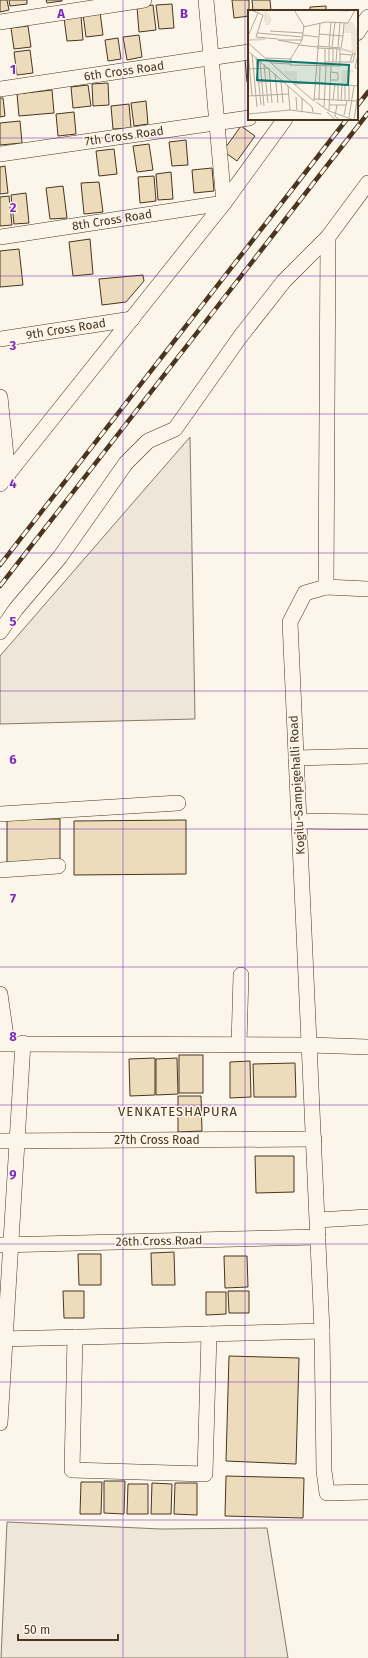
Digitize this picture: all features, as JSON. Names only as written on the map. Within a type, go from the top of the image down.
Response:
[{"type":"street","points":[[0,22],[144,0]]},
{"type":"street","points":[[206,0],[224,203]]},
{"type":"street","points":[[358,32],[368,17]]},
{"type":"street","name":"6th Cross Road","points":[[0,89],[248,52]]},
{"type":"street","name":"7th Cross Road","points":[[0,154],[248,118]]},
{"type":"street","points":[[4,479],[224,203],[284,120]]},
{"type":"street","points":[[0,632],[16,609],[60,557],[126,463],[148,441],[175,429],[240,337],[284,281],[328,237],[368,184]]},
{"type":"street","name":"8th Cross Road","points":[[0,237],[224,203]]},
{"type":"street","points":[[326,587],[328,237]]},
{"type":"street","name":"9th Cross Road","points":[[0,339],[132,319]]},
{"type":"street","points":[[0,397],[4,479]]},
{"type":"street","name":"Kogilu-Sampigehalli Road","points":[[368,589],[326,587],[305,593],[290,622],[318,1220],[322,1331],[324,1471],[327,1493],[368,1492]]},
{"type":"street","points":[[296,758],[368,756]]},
{"type":"street","points":[[0,814],[178,803]]},
{"type":"street","points":[[299,821],[368,822]]},
{"type":"street","points":[[0,870],[58,866]]},
{"type":"street","points":[[240,1044],[241,975]]},
{"type":"street","points":[[0,994],[4,1043],[240,1044],[368,1047]]},
{"type":"street","points":[[0,1423],[6,1245],[17,1141],[24,1043]]},
{"type":"street","name":"27th Cross Road","points":[[0,1141],[314,1139]]},
{"type":"street","points":[[318,1220],[368,1217]]},
{"type":"street","name":"26th Cross Road","points":[[6,1245],[318,1237]]},
{"type":"street","points":[[2,1339],[322,1331]]},
{"type":"street","points":[[75,1337],[72,1470],[205,1474],[209,1334]]},
{"type":"shaded area","points":[[190,437],[195,719],[0,724],[0,656]]},
{"type":"shaded area","points":[[7,1522],[161,1529],[267,1528],[288,1658],[1,1658]]},
{"type":"building","points":[[0,0],[7,0],[9,10],[0,12]]},
{"type":"building","points":[[9,0],[27,0],[27,4],[10,6]]},
{"type":"building","points":[[46,0],[62,0],[62,1],[47,3]]},
{"type":"building","points":[[232,0],[249,0],[248,16],[234,18]]},
{"type":"building","points":[[252,0],[270,0],[271,10],[253,10]]},
{"type":"building","points":[[172,4],[174,28],[159,29],[156,5]]},
{"type":"building","points":[[153,5],[156,30],[139,32],[137,7]]},
{"type":"building","points":[[326,6],[326,10],[310,10],[310,7]]},
{"type":"building","points":[[100,12],[103,35],[86,37],[83,14]]},
{"type":"building","points":[[81,16],[83,40],[67,41],[64,18]]},
{"type":"building","points":[[28,26],[31,47],[14,49],[11,28]]},
{"type":"building","points":[[139,35],[142,57],[127,60],[123,37]]},
{"type":"building","points":[[118,38],[121,59],[108,61],[105,40]]},
{"type":"building","points":[[30,50],[33,73],[17,75],[14,52]]},
{"type":"building","points":[[248,59],[248,82],[247,82],[245,60]]},
{"type":"building","points":[[108,83],[109,105],[93,106],[92,84]]},
{"type":"building","points":[[88,85],[91,106],[73,108],[71,87]]},
{"type":"building","points":[[52,90],[54,113],[19,116],[17,94]]},
{"type":"building","points":[[0,98],[3,98],[5,116],[0,117]]},
{"type":"building","points":[[146,101],[148,124],[134,126],[131,103]]},
{"type":"building","points":[[129,104],[131,128],[113,129],[111,106]]},
{"type":"building","points":[[74,112],[76,134],[58,136],[56,114]]},
{"type":"building","points":[[20,121],[22,143],[0,145],[0,123]]},
{"type":"building","points":[[241,126],[255,136],[237,161],[223,151]]},
{"type":"building","points":[[186,140],[188,165],[172,166],[169,142]]},
{"type":"building","points":[[149,144],[153,170],[137,172],[133,146]]},
{"type":"building","points":[[114,149],[117,174],[99,176],[96,151]]},
{"type":"building","points":[[5,166],[8,193],[0,194],[0,167]]},
{"type":"building","points":[[212,168],[214,191],[194,193],[192,170]]},
{"type":"building","points":[[171,172],[173,199],[158,200],[156,174]]},
{"type":"building","points":[[154,176],[156,201],[140,203],[138,177]]},
{"type":"building","points":[[99,182],[103,212],[84,214],[81,183]]},
{"type":"building","points":[[63,186],[67,218],[50,219],[46,188]]},
{"type":"building","points":[[26,193],[29,223],[14,224],[11,195]]},
{"type":"building","points":[[9,196],[12,225],[0,226],[0,197]]},
{"type":"building","points":[[90,239],[93,274],[73,276],[69,242]]},
{"type":"building","points":[[19,249],[23,285],[0,287],[0,251]]},
{"type":"building","points":[[143,275],[144,281],[126,302],[102,305],[99,279]]},
{"type":"building","points":[[7,819],[60,819],[60,864],[7,864]]},
{"type":"building","points":[[186,820],[186,874],[74,875],[74,821]]},
{"type":"building","points":[[179,1055],[203,1055],[203,1093],[179,1093]]},
{"type":"building","points":[[155,1058],[155,1095],[130,1096],[129,1059]]},
{"type":"building","points":[[177,1058],[178,1094],[156,1095],[156,1059]]},
{"type":"building","points":[[250,1061],[251,1097],[230,1098],[230,1062]]},
{"type":"building","points":[[295,1063],[296,1097],[254,1097],[253,1064]]},
{"type":"building","points":[[178,1096],[201,1096],[202,1131],[178,1132]]},
{"type":"building","points":[[255,1156],[294,1156],[294,1192],[256,1193]]},
{"type":"building","points":[[174,1252],[175,1285],[152,1285],[151,1253]]},
{"type":"building","points":[[78,1254],[101,1254],[101,1285],[79,1285]]},
{"type":"building","points":[[224,1256],[247,1256],[248,1287],[225,1288]]},
{"type":"building","points":[[63,1291],[84,1291],[84,1318],[64,1318]]},
{"type":"building","points":[[228,1291],[249,1291],[249,1313],[229,1313]]},
{"type":"building","points":[[206,1292],[226,1292],[226,1314],[206,1315]]},
{"type":"building","points":[[229,1356],[299,1358],[296,1464],[226,1461]]},
{"type":"building","points":[[226,1476],[304,1478],[303,1518],[225,1516]]},
{"type":"building","points":[[104,1481],[125,1481],[124,1514],[104,1513]]},
{"type":"building","points":[[81,1482],[102,1482],[101,1514],[80,1514]]},
{"type":"building","points":[[152,1483],[172,1484],[171,1514],[151,1514]]},
{"type":"building","points":[[175,1483],[197,1483],[197,1515],[174,1514]]},
{"type":"building","points":[[128,1484],[148,1484],[148,1514],[127,1514]]},
{"type":"railway","points":[[358,105],[368,92]]},
{"type":"railway","points":[[0,586],[368,113]]},
{"type":"railway","points":[[0,565],[346,120]]},
{"type":"district","name":"VENKATESHAPURA","points":[[178,1111]]}]
